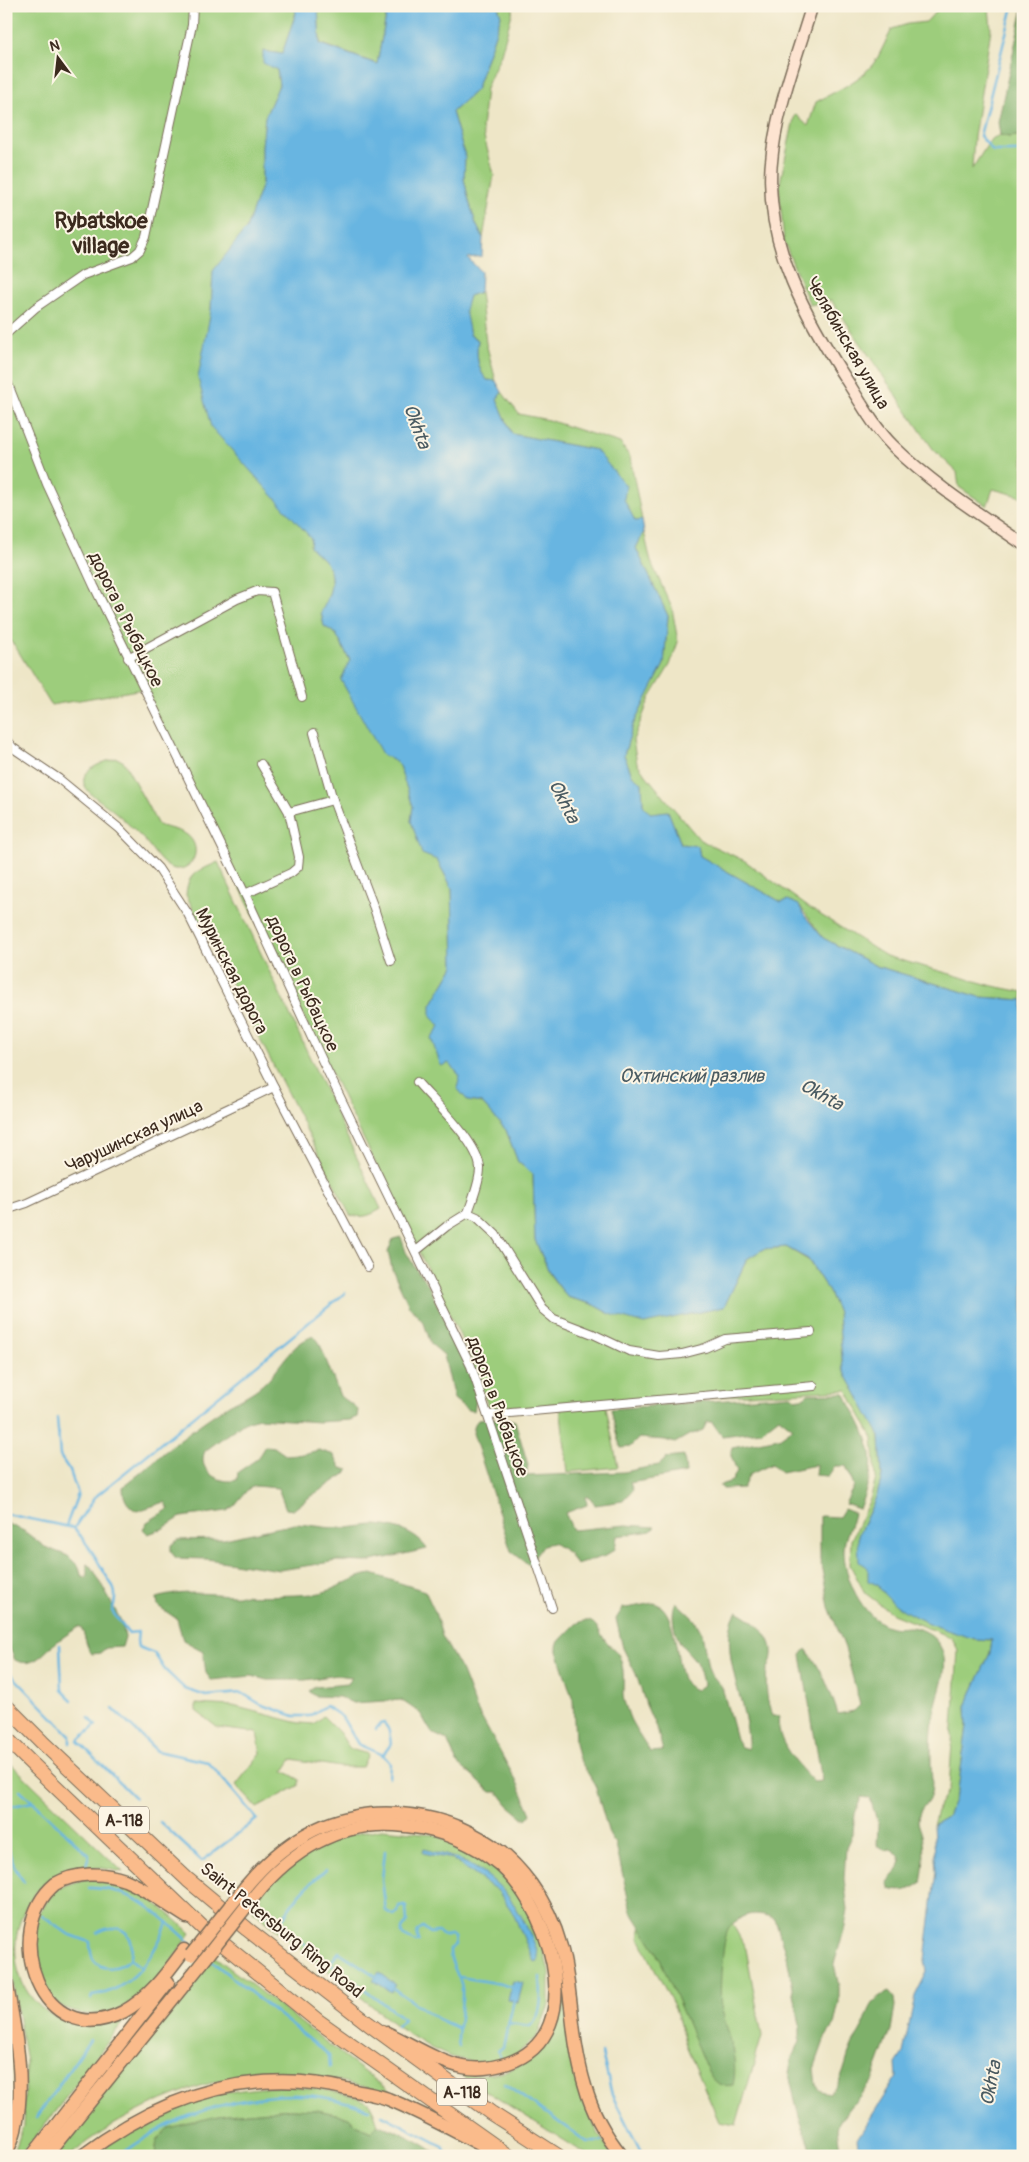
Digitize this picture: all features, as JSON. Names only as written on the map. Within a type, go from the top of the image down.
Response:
[{"type":"highway","name":"Saint Petersburg Ring Road","points":[[6,1706],[188,1880],[370,2024],[491,2113],[558,2156]]},
{"type":"highway","name":"А-118","points":[[6,1738],[202,1927],[318,2020],[509,2156]]},
{"type":"main road","points":[[46,2156],[201,1964],[251,1890],[263,1866],[290,1842],[312,1830],[333,1822],[366,1814],[424,1816],[455,1825],[476,1835],[502,1852],[522,1871],[544,1902],[554,1923],[569,1982],[577,2047],[585,2086],[599,2121],[622,2156]]},
{"type":"main road","points":[[202,1927],[124,1880],[103,1876],[81,1875],[64,1879],[36,1900],[27,1913],[22,1925],[19,1943],[24,1975],[35,1994],[45,2004],[62,2015],[94,2019],[123,2012],[140,2001],[224,1914],[251,1890],[297,1854],[320,1840],[360,1827],[385,1824],[417,1826],[441,1832],[467,1842],[492,1858],[511,1876],[531,1903],[544,1928],[555,1982],[554,2007],[547,2029],[533,2049],[519,2060],[497,2067],[479,2069],[445,2062],[370,2024]]},
{"type":"main road","points":[[32,2156],[187,1953]]},
{"type":"main road","points":[[6,1980],[17,2047],[19,2090],[16,2125],[6,2154]]},
{"type":"main road","points":[[82,2156],[122,2128],[184,2098],[219,2088],[255,2082],[285,2080],[337,2086],[388,2099],[504,2156]]},
{"type":"street","points":[[6,334],[35,308],[82,275],[132,258],[140,250],[146,236],[169,134],[192,25],[193,6]]},
{"type":"street","name":"Челябинская улица","points":[[812,6],[780,110],[771,168],[772,211],[776,236],[788,272],[806,311],[837,366],[885,438],[932,480],[1023,544]]},
{"type":"street","name":"дорога в Рыбацкое","points":[[6,379],[46,484],[128,658],[245,894],[323,1062],[471,1366],[489,1415],[552,1608]]},
{"type":"street","points":[[128,658],[237,599],[257,591],[272,592],[302,697]]},
{"type":"street","points":[[314,733],[332,800],[374,908],[391,961]]},
{"type":"street","name":"Муринская дорога","points":[[6,740],[13,748],[59,779],[120,829],[158,868],[188,914],[274,1087],[368,1267]]},
{"type":"street","points":[[245,894],[291,873],[298,867],[299,857],[289,812],[261,764]]},
{"type":"street","points":[[289,812],[332,800]]},
{"type":"street","points":[[416,1251],[447,1226],[468,1213],[480,1174],[480,1166],[476,1155],[456,1124],[417,1082]]},
{"type":"street","name":"Чарушинская улица","points":[[6,1210],[36,1199],[274,1087]]},
{"type":"street","points":[[468,1213],[477,1217],[496,1235],[542,1309],[554,1320],[593,1334],[629,1351],[660,1356],[682,1354],[725,1340],[811,1332]]},
{"type":"street","points":[[489,1415],[814,1386]]},
{"type":"green space","points":[[6,6],[294,6],[296,12],[282,54],[263,51],[277,70],[279,85],[265,117],[262,146],[262,184],[246,229],[213,272],[211,310],[311,538],[310,547],[327,564],[330,570],[330,589],[321,613],[324,626],[336,634],[350,661],[382,754],[398,763],[413,806],[411,821],[437,860],[452,888],[454,966],[431,1005],[440,1026],[431,1038],[460,1076],[468,1101],[482,1103],[506,1130],[518,1162],[533,1174],[535,1240],[550,1275],[567,1297],[592,1304],[610,1314],[724,1307],[747,1259],[763,1249],[786,1247],[808,1260],[829,1292],[838,1313],[843,1369],[880,1435],[882,1476],[877,1495],[858,1536],[868,1568],[878,1585],[974,1639],[992,1640],[990,1653],[966,1706],[967,1726],[958,1790],[947,1817],[933,1825],[939,1805],[949,1789],[958,1650],[952,1638],[893,1614],[865,1593],[850,1565],[851,1540],[871,1497],[876,1478],[873,1438],[847,1390],[605,1402],[618,1467],[568,1472],[560,1407],[490,1411],[469,1354],[143,689],[51,705],[15,646],[6,636]]},
{"type":"green space","points":[[318,6],[388,6],[377,64],[320,43]]},
{"type":"green space","points":[[498,6],[514,6],[501,54],[486,88],[482,129],[494,175],[483,238],[476,224],[469,201],[464,179],[465,156],[452,112],[476,90],[501,16]]},
{"type":"green space","points":[[941,6],[989,7],[991,29],[974,137],[972,169],[991,139],[1000,135],[1009,137],[1023,135],[1023,497],[993,489],[987,506],[959,487],[957,472],[933,449],[831,300],[810,305],[784,242],[779,187],[795,114],[808,126],[816,102],[866,72],[878,57],[892,29],[908,24],[926,22]]},
{"type":"green space","points":[[1023,8],[1023,135],[1009,137],[1000,135],[998,122]]},
{"type":"green space","points":[[480,292],[486,343],[496,381],[487,380],[481,371],[477,356],[478,340],[470,335],[464,310],[469,296]]},
{"type":"green space","points":[[502,392],[519,414],[548,420],[620,443],[630,457],[642,520],[635,521],[596,450],[512,434],[497,399]]},
{"type":"green space","points":[[644,532],[651,562],[672,608],[678,642],[670,665],[650,698],[633,740],[637,763],[649,779],[700,840],[745,861],[808,907],[886,956],[993,986],[1023,992],[1023,1000],[980,997],[876,966],[823,938],[799,905],[781,902],[700,856],[698,846],[681,844],[668,811],[650,814],[643,805],[642,783],[632,775],[624,755],[633,725],[664,664],[668,616],[636,548]]},
{"type":"green space","points":[[117,758],[124,762],[158,825],[181,832],[192,840],[195,852],[194,857],[187,866],[182,869],[175,869],[166,865],[127,822],[90,793],[85,786],[84,780],[90,769]]},
{"type":"green space","points":[[218,862],[381,1209],[373,1213],[366,1216],[350,1215],[186,895],[189,881],[195,873]]},
{"type":"green space","points":[[401,1237],[406,1252],[427,1283],[468,1367],[477,1394],[474,1411],[468,1410],[454,1399],[444,1355],[431,1344],[424,1323],[409,1306],[392,1269],[388,1252],[393,1239]]},
{"type":"green space","points":[[314,1336],[319,1342],[340,1396],[358,1410],[357,1417],[350,1420],[319,1422],[259,1418],[244,1422],[205,1451],[204,1464],[206,1470],[217,1478],[230,1481],[237,1480],[238,1472],[257,1459],[265,1446],[274,1447],[287,1456],[319,1450],[334,1455],[341,1468],[349,1470],[293,1510],[286,1509],[278,1488],[255,1486],[248,1489],[234,1506],[227,1511],[181,1517],[162,1529],[148,1534],[143,1529],[147,1522],[169,1509],[165,1502],[137,1511],[126,1501],[123,1487],[174,1444],[224,1408],[258,1388],[298,1344]]},
{"type":"green space","points":[[844,1393],[864,1431],[872,1462],[870,1475],[859,1509],[845,1504],[854,1486],[846,1466],[835,1466],[828,1476],[815,1475],[816,1465],[781,1472],[772,1464],[749,1475],[743,1488],[723,1489],[720,1485],[732,1481],[737,1471],[731,1456],[732,1447],[779,1438],[793,1428],[779,1417],[761,1431],[722,1436],[712,1422],[707,1422],[703,1430],[675,1443],[665,1440],[639,1438],[630,1447],[621,1448],[611,1409],[791,1395],[796,1399],[805,1397],[808,1394]]},
{"type":"green space","points":[[505,1418],[515,1421],[528,1465],[526,1476],[624,1472],[659,1465],[667,1458],[684,1456],[686,1473],[630,1483],[633,1490],[623,1501],[595,1505],[589,1496],[586,1497],[587,1505],[565,1513],[573,1530],[626,1525],[655,1527],[651,1531],[617,1536],[615,1549],[605,1556],[576,1565],[569,1553],[553,1543],[543,1545],[529,1565],[511,1551],[473,1433],[478,1420]]},
{"type":"green space","points":[[844,1509],[854,1513],[844,1549],[847,1571],[862,1605],[870,1614],[888,1626],[897,1628],[911,1627],[920,1629],[928,1634],[936,1640],[941,1648],[945,1664],[932,1726],[931,1793],[918,1816],[918,1824],[924,1847],[921,1883],[906,1890],[890,1889],[887,1882],[898,1870],[901,1861],[898,1854],[891,1849],[884,1850],[877,1846],[878,1824],[870,1798],[861,1797],[855,1814],[853,1832],[846,1847],[844,1879],[848,1909],[845,1927],[834,1964],[839,1987],[839,2002],[834,2025],[825,2038],[814,2069],[816,2085],[821,2091],[829,2093],[838,2084],[852,2045],[873,2004],[889,1992],[894,1998],[895,2006],[891,2030],[873,2079],[839,2122],[837,2129],[841,2156],[814,2156],[799,2117],[789,2074],[792,2057],[800,2042],[800,2025],[788,1962],[775,1919],[759,1914],[746,1915],[732,1924],[726,1936],[720,1999],[733,2055],[734,2075],[733,2085],[723,2085],[715,2081],[707,2070],[657,1952],[631,1911],[615,1841],[613,1841],[609,1834],[595,1785],[578,1757],[575,1742],[573,1700],[557,1648],[559,1642],[576,1624],[587,1621],[594,1624],[618,1654],[621,1661],[623,1694],[633,1724],[650,1752],[663,1751],[658,1732],[646,1705],[636,1674],[623,1648],[616,1619],[623,1608],[654,1603],[662,1607],[672,1625],[684,1681],[687,1686],[696,1690],[703,1685],[701,1676],[696,1662],[681,1644],[676,1634],[673,1612],[676,1602],[694,1619],[702,1633],[708,1667],[711,1674],[722,1687],[736,1739],[741,1747],[748,1749],[744,1716],[731,1660],[729,1642],[731,1626],[737,1611],[749,1618],[766,1634],[772,1648],[771,1661],[766,1675],[766,1687],[770,1711],[772,1716],[779,1716],[778,1725],[784,1743],[801,1768],[814,1782],[822,1781],[801,1655],[806,1649],[817,1664],[825,1680],[838,1714],[854,1711],[860,1705],[845,1648],[829,1607],[820,1559],[820,1516],[839,1517]]},
{"type":"green space","points":[[6,1523],[24,1531],[45,1547],[68,1556],[79,1567],[81,1575],[87,1578],[87,1564],[92,1567],[121,1621],[125,1637],[122,1647],[106,1648],[100,1653],[92,1654],[80,1626],[59,1640],[36,1660],[26,1663],[15,1660],[6,1640]]},
{"type":"green space","points":[[295,1524],[342,1528],[376,1525],[390,1527],[411,1535],[423,1543],[427,1549],[367,1562],[337,1561],[280,1570],[207,1559],[176,1558],[171,1552],[171,1545],[178,1540],[224,1539]]},
{"type":"green space","points":[[372,1574],[425,1591],[435,1612],[442,1636],[462,1672],[476,1708],[519,1786],[531,1814],[526,1820],[508,1805],[498,1792],[491,1792],[457,1763],[447,1740],[432,1733],[420,1713],[401,1700],[353,1703],[339,1697],[315,1696],[309,1691],[315,1687],[348,1684],[352,1677],[337,1675],[305,1680],[267,1680],[252,1676],[211,1680],[206,1673],[203,1651],[183,1640],[177,1619],[158,1606],[157,1598],[185,1593],[263,1596],[322,1593],[364,1575]]},
{"type":"green space","points":[[196,1704],[233,1706],[299,1723],[314,1724],[323,1716],[339,1732],[350,1749],[368,1754],[362,1767],[340,1767],[292,1759],[284,1771],[300,1780],[298,1786],[257,1808],[236,1785],[261,1753],[257,1733],[218,1728],[196,1711]]},
{"type":"green space","points":[[6,1759],[123,1872],[89,1867],[74,1869],[53,1878],[35,1893],[24,1911],[18,1931],[16,1951],[18,1970],[25,1988],[37,2004],[54,2016],[78,2024],[101,2025],[123,2017],[125,2019],[20,2156],[13,2156],[23,2126],[26,2062],[6,1942]]},
{"type":"green space","points":[[382,1829],[433,1834],[479,1856],[511,1883],[536,1921],[549,1972],[549,2005],[537,2036],[516,2055],[489,2063],[474,2062],[451,2057],[431,2048],[402,2030],[253,1911],[261,1898],[258,1895],[299,1858],[342,1836]]},
{"type":"green space","points":[[85,1879],[116,1883],[140,1892],[191,1933],[169,1964],[142,1994],[126,2005],[109,2012],[91,2015],[71,2011],[41,1992],[27,1930],[54,1891]]},
{"type":"green space","points":[[719,1899],[746,1949],[762,2036],[736,2125],[719,2122],[686,2045],[675,2008],[639,1938],[645,1910]]},
{"type":"green space","points":[[214,1956],[392,2093],[391,2095],[354,2084],[319,2077],[252,2076],[220,2081],[187,2090],[154,2104],[108,2128],[70,2155],[51,2156]]},
{"type":"green space","points":[[560,1986],[564,1986],[572,2054],[582,2095],[589,2115],[612,2156],[589,2156],[462,2076],[462,2074],[486,2074],[508,2070],[519,2066],[537,2052],[547,2037]]},
{"type":"green space","points":[[285,2086],[331,2091],[356,2097],[371,2106],[378,2125],[371,2132],[356,2125],[349,2117],[317,2110],[290,2109],[218,2116],[157,2140],[155,2156],[91,2156],[153,2119],[185,2105],[228,2092]]},
{"type":"green space","points":[[290,2109],[317,2110],[349,2117],[356,2125],[371,2132],[378,2125],[384,2126],[419,2142],[437,2156],[155,2156],[157,2140],[168,2128],[218,2116]]},
{"type":"water","name":"Охтинский разлив","points":[[294,6],[318,6],[320,44],[377,64],[388,6],[498,6],[501,16],[476,90],[452,112],[465,156],[464,179],[469,201],[476,224],[483,238],[482,256],[468,258],[481,272],[480,292],[469,296],[465,310],[470,335],[478,340],[477,356],[479,366],[487,380],[496,381],[502,392],[497,399],[512,434],[596,450],[626,486],[624,499],[635,521],[642,520],[644,532],[636,548],[668,616],[664,664],[633,725],[624,755],[632,775],[642,783],[643,805],[650,813],[668,811],[681,844],[698,846],[700,856],[781,902],[788,900],[799,905],[804,915],[823,938],[876,966],[980,997],[1023,1000],[1023,2156],[860,2156],[857,2139],[897,2076],[896,2064],[903,2053],[915,1996],[927,1972],[925,1960],[936,1871],[933,1825],[947,1817],[958,1790],[967,1726],[966,1706],[990,1653],[992,1640],[974,1639],[960,1635],[906,1612],[894,1604],[878,1585],[868,1581],[868,1568],[859,1562],[858,1536],[877,1495],[882,1476],[880,1436],[843,1369],[838,1313],[829,1292],[808,1259],[786,1247],[763,1249],[747,1259],[724,1307],[644,1324],[610,1314],[592,1304],[567,1297],[550,1274],[535,1240],[533,1174],[518,1162],[506,1130],[482,1103],[468,1101],[457,1088],[460,1076],[449,1063],[441,1066],[431,1038],[440,1026],[431,1017],[431,1005],[454,966],[452,888],[437,860],[422,854],[411,821],[413,806],[398,763],[382,754],[341,680],[350,660],[336,634],[324,626],[321,612],[327,601],[330,589],[330,570],[327,564],[310,547],[311,538],[211,427],[198,378],[211,310],[213,271],[246,229],[262,184],[262,146],[265,117],[279,85],[277,70],[263,63],[263,51],[282,54],[296,13]]},
{"type":"water","points":[[424,1849],[443,1854],[474,1867],[500,1887],[520,1915],[538,1953],[538,1961],[534,1962],[513,1913],[498,1891],[452,1859],[423,1853]]},
{"type":"water","points":[[379,1972],[396,1985],[391,1992],[373,1980]]},
{"type":"water","points":[[513,1981],[523,1983],[518,2002],[508,2000]]},
{"type":"waterway","points":[[1013,6],[980,136],[993,151],[1023,151]]},
{"type":"waterway","points":[[74,1528],[95,1497],[345,1293]]},
{"type":"waterway","points":[[57,1418],[60,1456],[70,1471],[78,1494],[66,1526]]},
{"type":"waterway","points":[[6,1514],[74,1528],[86,1542],[115,1592],[112,1611],[128,1633],[138,1632],[138,1647],[154,1653],[165,1670],[185,1689],[206,1696],[242,1693],[260,1704],[294,1716],[309,1716],[326,1706],[342,1717],[358,1744],[383,1755],[390,1763],[389,1778]]},
{"type":"waterway","points":[[60,1645],[62,1690],[72,1700]]},
{"type":"waterway","points":[[6,1669],[70,1735],[70,1743]]},
{"type":"waterway","points":[[113,1709],[157,1751],[208,1762],[257,1819],[202,1861],[160,1822]]},
{"type":"waterway","points":[[89,1718],[96,1725],[78,1741],[135,1798]]},
{"type":"waterway","points":[[376,1729],[380,1724],[384,1723],[389,1730],[391,1744],[383,1755]]},
{"type":"waterway","points":[[20,1790],[89,1855],[86,1865]]},
{"type":"waterway","points":[[24,1882],[10,1855],[7,1807],[33,1802]]},
{"type":"waterway","points":[[385,1851],[382,1880],[386,1911],[394,1915],[398,1912],[399,1906],[404,1905],[406,1907],[407,1922],[402,1930],[402,1935],[416,1942],[419,1941],[417,1931],[423,1927],[430,1933],[438,1932],[444,1936],[450,1935],[454,1937],[455,1946],[450,1949],[450,1954],[462,1989],[458,2034],[459,2047]]},
{"type":"waterway","points":[[279,1925],[289,1909],[311,1882],[326,1870]]},
{"type":"waterway","points":[[89,1888],[105,1889],[134,1898],[159,1915],[194,1946]]},
{"type":"waterway","points":[[261,1911],[404,2019],[397,2026]]},
{"type":"waterway","points":[[42,1915],[68,1934],[90,1942],[93,1959],[101,1966],[106,1968],[117,1967],[130,1959]]},
{"type":"waterway","points":[[91,1999],[92,1996],[106,1993],[119,1987],[140,1970],[156,1947],[168,1922]]},
{"type":"waterway","points":[[97,1933],[113,1928],[125,1932],[129,1936],[131,1943],[130,1959],[142,1968]]},
{"type":"waterway","points":[[330,1963],[339,1952],[379,1978]]},
{"type":"waterway","points":[[209,1959],[329,2055],[330,2067]]},
{"type":"waterway","points":[[460,1977],[513,1988]]},
{"type":"waterway","points":[[509,2023],[530,2026],[538,2016],[541,2003],[540,1977]]},
{"type":"waterway","points":[[391,1987],[438,2019],[458,2028]]},
{"type":"waterway","points":[[500,2057],[498,2051],[503,2047],[514,2000]]},
{"type":"waterway","points":[[36,2118],[90,2040]]},
{"type":"waterway","points":[[602,2053],[612,2095],[643,2156]]},
{"type":"waterway","points":[[504,2084],[587,2142],[601,2142]]},
{"type":"waterway","points":[[119,2156],[149,2136],[181,2119],[216,2107],[254,2098],[292,2095],[311,2096],[338,2100],[369,2109]]},
{"type":"waterway","points":[[382,2115],[443,2146],[447,2156]]},
{"type":"district","name":"Rybatskoe village","points":[[101,232]]},
{"type":"water label","name":"Okhta","points":[[418,426]]},
{"type":"water label","name":"Okhta","points":[[565,801]]},
{"type":"water label","name":"Okhta","points":[[822,1094]]},
{"type":"water label","name":"Okhta","points":[[990,2083]]}]
